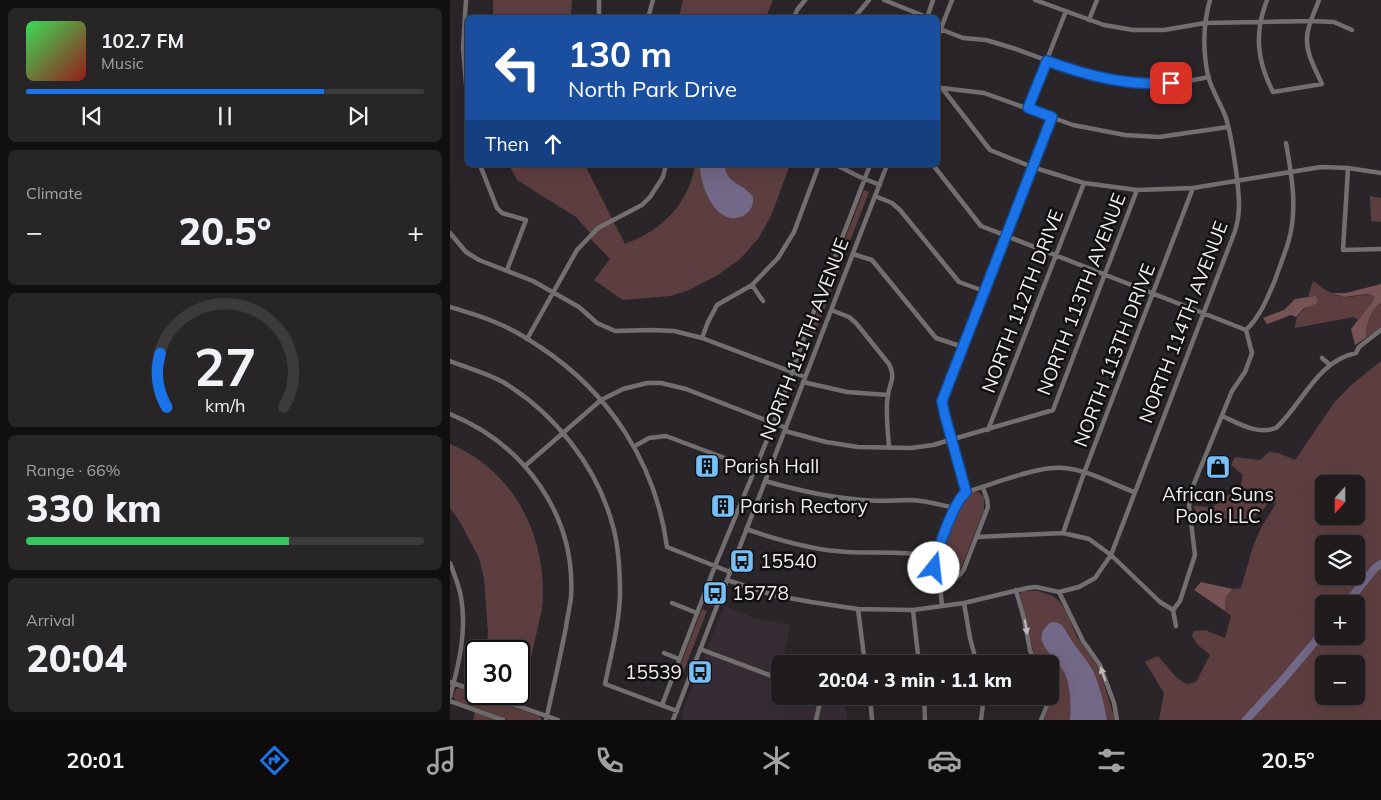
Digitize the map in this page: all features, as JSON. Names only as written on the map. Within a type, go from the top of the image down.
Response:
[{"type":"street","points":[[465,15],[466,0]]},
{"type":"street","points":[[599,0],[599,15]]},
{"type":"street","points":[[649,15],[653,0]]},
{"type":"street","points":[[795,15],[805,0]]},
{"type":"street","points":[[856,15],[869,0]]},
{"type":"street","points":[[884,0],[923,15]]},
{"type":"street","points":[[929,15],[933,0]]},
{"type":"street","points":[[952,0],[940,22],[940,29],[962,38],[986,40],[1081,73],[1125,82],[1171,83],[1209,77]]},
{"type":"street","points":[[1035,0],[1089,20],[1118,28],[1148,31],[1205,23],[1311,21],[1334,22],[1352,30]]},
{"type":"street","points":[[1089,20],[1097,0]]},
{"type":"street","name":"NORTH 114TH AVENUE","points":[[1059,592],[1079,587],[1095,578],[1111,555],[1237,224],[1240,201],[1233,144],[1209,77],[1205,51],[1205,23],[1210,0]]},
{"type":"street","points":[[1267,0],[1260,22],[1258,43],[1263,72],[1273,92],[1322,84],[1308,50],[1307,38],[1319,0]]},
{"type":"street","points":[[1028,108],[1066,11]]},
{"type":"street","points":[[465,16],[463,48],[465,72]]},
{"type":"street","points":[[940,88],[984,93],[1086,128],[1124,135],[1159,137],[1228,127]]},
{"type":"street","points":[[940,88],[990,150],[1032,167],[1084,183],[1136,190],[1193,188],[1321,167],[1348,168],[1381,173]]},
{"type":"street","points":[[966,492],[942,401],[1052,117]]},
{"type":"street","points":[[1246,330],[1262,310],[1288,242],[1292,224],[1294,206],[1286,143]]},
{"type":"street","points":[[481,167],[496,208],[502,213],[526,220],[507,270]]},
{"type":"street","points":[[527,339],[577,250],[598,228],[642,205],[657,188],[666,167]]},
{"type":"street","points":[[702,338],[718,304],[752,285],[778,258],[794,232],[818,167]]},
{"type":"street","points":[[840,167],[880,185]]},
{"type":"street","name":"NORTH 111TH AVENUE","points":[[662,705],[715,566],[774,423],[869,167]]},
{"type":"street","name":"NORTH 111TH AVENUE","points":[[673,720],[886,167]]},
{"type":"street","points":[[936,167],[981,226],[1246,330]]},
{"type":"street","points":[[1348,168],[1343,250],[1381,249]]},
{"type":"street","name":"NORTH 112TH DRIVE","points":[[988,430],[1084,183]]},
{"type":"street","name":"NORTH 113TH DRIVE","points":[[1063,533],[1084,473],[1193,188]]},
{"type":"street","name":"NORTH 113TH AVENUE","points":[[988,430],[1053,410],[1136,190]]},
{"type":"street","points":[[875,196],[892,203],[900,210],[959,282],[984,291]]},
{"type":"street","points":[[450,233],[466,252],[553,292],[579,308],[597,323],[615,331],[674,331],[702,338],[792,372],[804,380],[847,392],[888,395]]},
{"type":"street","points":[[852,254],[872,260],[936,338],[962,347]]},
{"type":"street","points":[[752,285],[763,301]]},
{"type":"street","points":[[450,307],[498,323],[563,362],[584,380],[619,422],[649,476],[661,510],[667,547],[730,572]]},
{"type":"street","points":[[831,310],[856,323],[888,364],[892,372],[893,381],[888,395],[889,448]]},
{"type":"street","points":[[1173,610],[1180,601],[1195,555],[1189,506],[1193,486],[1232,391],[1249,363],[1252,354],[1246,330]]},
{"type":"street","points":[[1222,416],[1261,431],[1276,428],[1329,364],[1343,356],[1356,353],[1358,348],[1381,330]]},
{"type":"street","points":[[1322,358],[1329,364]]},
{"type":"street","points":[[450,362],[502,382],[529,401],[551,420],[581,456],[597,484],[612,524],[618,557],[620,594],[618,626],[605,684],[677,711]]},
{"type":"street","points":[[526,466],[601,400],[623,389],[647,383],[674,385],[774,423],[785,429],[826,442],[858,447],[911,448],[934,445],[988,430]]},
{"type":"street","points":[[450,414],[469,421],[491,435],[526,466],[553,507],[566,543],[570,567],[571,597],[562,650],[546,718]]},
{"type":"street","points":[[634,446],[649,438],[666,436],[754,469]]},
{"type":"street","points":[[942,606],[940,584],[934,568],[936,558],[954,508],[959,498],[966,492],[1043,469],[1064,468],[1084,473],[1134,492]]},
{"type":"street","points":[[765,481],[822,495],[861,500],[913,500],[954,508]]},
{"type":"street","points":[[940,584],[954,579],[961,574],[988,507],[988,499],[983,488]]},
{"type":"street","points":[[746,529],[784,541],[835,551],[919,554],[936,558]]},
{"type":"street","points":[[977,537],[1063,533],[1089,539],[1111,555],[1160,602],[1173,610],[1176,626]]},
{"type":"street","points":[[450,563],[461,596],[464,628],[459,664],[452,682],[450,697]]},
{"type":"street","points":[[727,580],[772,595],[858,609],[913,610],[964,603],[1036,587],[1059,592],[1083,641],[1100,665],[1114,704],[1117,720]]},
{"type":"street","points":[[1016,590],[1032,655]]},
{"type":"street","points":[[964,603],[975,655]]},
{"type":"street","points":[[672,604],[697,613]]},
{"type":"street","points":[[858,609],[865,655]]},
{"type":"street","points":[[913,610],[919,655]]},
{"type":"street","points":[[700,650],[771,676]]},
{"type":"street","points":[[664,654],[679,659]]},
{"type":"street","points":[[452,682],[465,687]]},
{"type":"street","points":[[450,701],[503,720]]},
{"type":"street","points":[[512,705],[546,718],[558,720]]},
{"type":"street","points":[[816,720],[818,705]]},
{"type":"street","points":[[871,705],[872,720]]},
{"type":"street","points":[[924,705],[925,720]]},
{"type":"street","points":[[981,720],[983,705]]},
{"type":"street","points":[[1041,720],[1047,705]]},
{"type":"shaded area","points":[[493,0],[572,0],[571,15],[493,15]]},
{"type":"shaded area","points":[[683,0],[773,0],[767,15],[679,15]]},
{"type":"shaded area","points":[[510,167],[586,167],[625,244],[651,231],[671,214],[680,204],[692,179],[695,167],[789,167],[771,216],[758,239],[740,259],[718,275],[689,290],[671,296],[623,300],[594,280],[610,259],[589,237],[591,234],[576,217],[517,180]]},
{"type":"shaded area","points":[[700,167],[725,167],[731,180],[749,192],[753,197],[749,211],[745,215],[736,218],[730,218],[719,212],[706,194]]},
{"type":"shaded area","points":[[864,190],[869,192],[838,272],[833,270]]},
{"type":"shaded area","points":[[1370,196],[1381,198],[1381,222],[1371,221]]},
{"type":"shaded area","points":[[831,276],[836,278],[814,336],[809,334]]},
{"type":"shaded area","points":[[1313,281],[1341,297],[1375,296],[1358,320],[1354,317],[1295,328],[1298,315],[1316,304],[1315,296],[1308,297]]},
{"type":"shaded area","points":[[1381,284],[1381,303],[1374,309],[1369,319],[1366,338],[1355,345],[1351,329],[1373,301],[1374,296],[1367,294],[1344,297],[1331,293],[1346,293]]},
{"type":"shaded area","points":[[1315,296],[1318,300],[1316,304],[1303,309],[1296,317],[1291,315],[1267,324],[1263,318],[1284,310],[1295,299]]},
{"type":"shaded area","points":[[1381,303],[1381,328],[1366,338],[1369,319],[1374,309]]},
{"type":"shaded area","points":[[1381,361],[1381,720],[1159,720],[1164,693],[1145,662],[1158,656],[1176,677],[1186,684],[1196,682],[1210,655],[1198,645],[1192,636],[1194,631],[1205,630],[1225,638],[1231,616],[1225,611],[1226,597],[1233,589],[1241,588],[1253,546],[1276,503],[1268,503],[1262,511],[1245,523],[1226,519],[1198,521],[1194,506],[1212,507],[1231,493],[1239,493],[1243,475],[1231,465],[1235,457],[1260,460],[1269,452],[1278,453],[1295,460],[1334,403],[1350,386]]},
{"type":"shaded area","points":[[450,444],[473,456],[493,472],[510,490],[523,511],[533,534],[540,558],[543,583],[542,609],[530,662],[530,640],[487,640],[484,578],[479,558],[460,522],[450,508]]},
{"type":"shaded area","points":[[978,492],[984,497],[984,510],[961,568],[953,577],[944,578],[939,573],[938,560],[959,504],[965,496]]},
{"type":"shaded area","points":[[1201,582],[1233,589],[1226,597],[1225,611],[1194,590]]},
{"type":"shaded area","points":[[1022,591],[1038,591],[1053,596],[1059,601],[1066,611],[1077,637],[1099,668],[1115,720],[1044,720],[1050,705],[1059,705],[1059,655],[1034,655],[1020,594]]},
{"type":"shaded area","points":[[724,606],[755,618],[790,625],[784,655],[771,655],[771,705],[846,705],[847,720],[683,720],[681,715]]},
{"type":"shaded area","points":[[702,609],[707,611],[682,676],[677,674]]},
{"type":"shaded area","points":[[1051,622],[1058,623],[1063,627],[1091,667],[1100,689],[1107,720],[1070,720],[1070,696],[1067,679],[1059,664],[1059,655],[1052,655],[1042,642],[1044,629]]},
{"type":"shaded area","points":[[456,689],[465,690],[465,705],[457,702],[453,697]]},
{"type":"shaded area","points":[[466,705],[508,705],[539,716],[542,720],[508,720]]},
{"type":"shaded area","points":[[475,710],[503,720],[473,720]]},
{"type":"waterway","points":[[1353,595],[1375,568],[1381,564]]},
{"type":"waterway","points":[[1246,720],[1315,642]]},
{"type":"place","name":"Parish Hall","points":[[707,466]]},
{"type":"place","name":"African Suns Pools LLC","points":[[1218,467]]},
{"type":"place","name":"Parish Rectory","points":[[723,506]]},
{"type":"place","name":"15540","points":[[742,561]]},
{"type":"place","name":"15778","points":[[715,593]]},
{"type":"place","name":"15539","points":[[700,672]]},
{"type":"route","points":[[934,568],[954,508],[959,498],[966,492],[942,401],[1052,117],[1028,108],[1047,61],[1081,73],[1110,80],[1140,84],[1171,83]]}]
